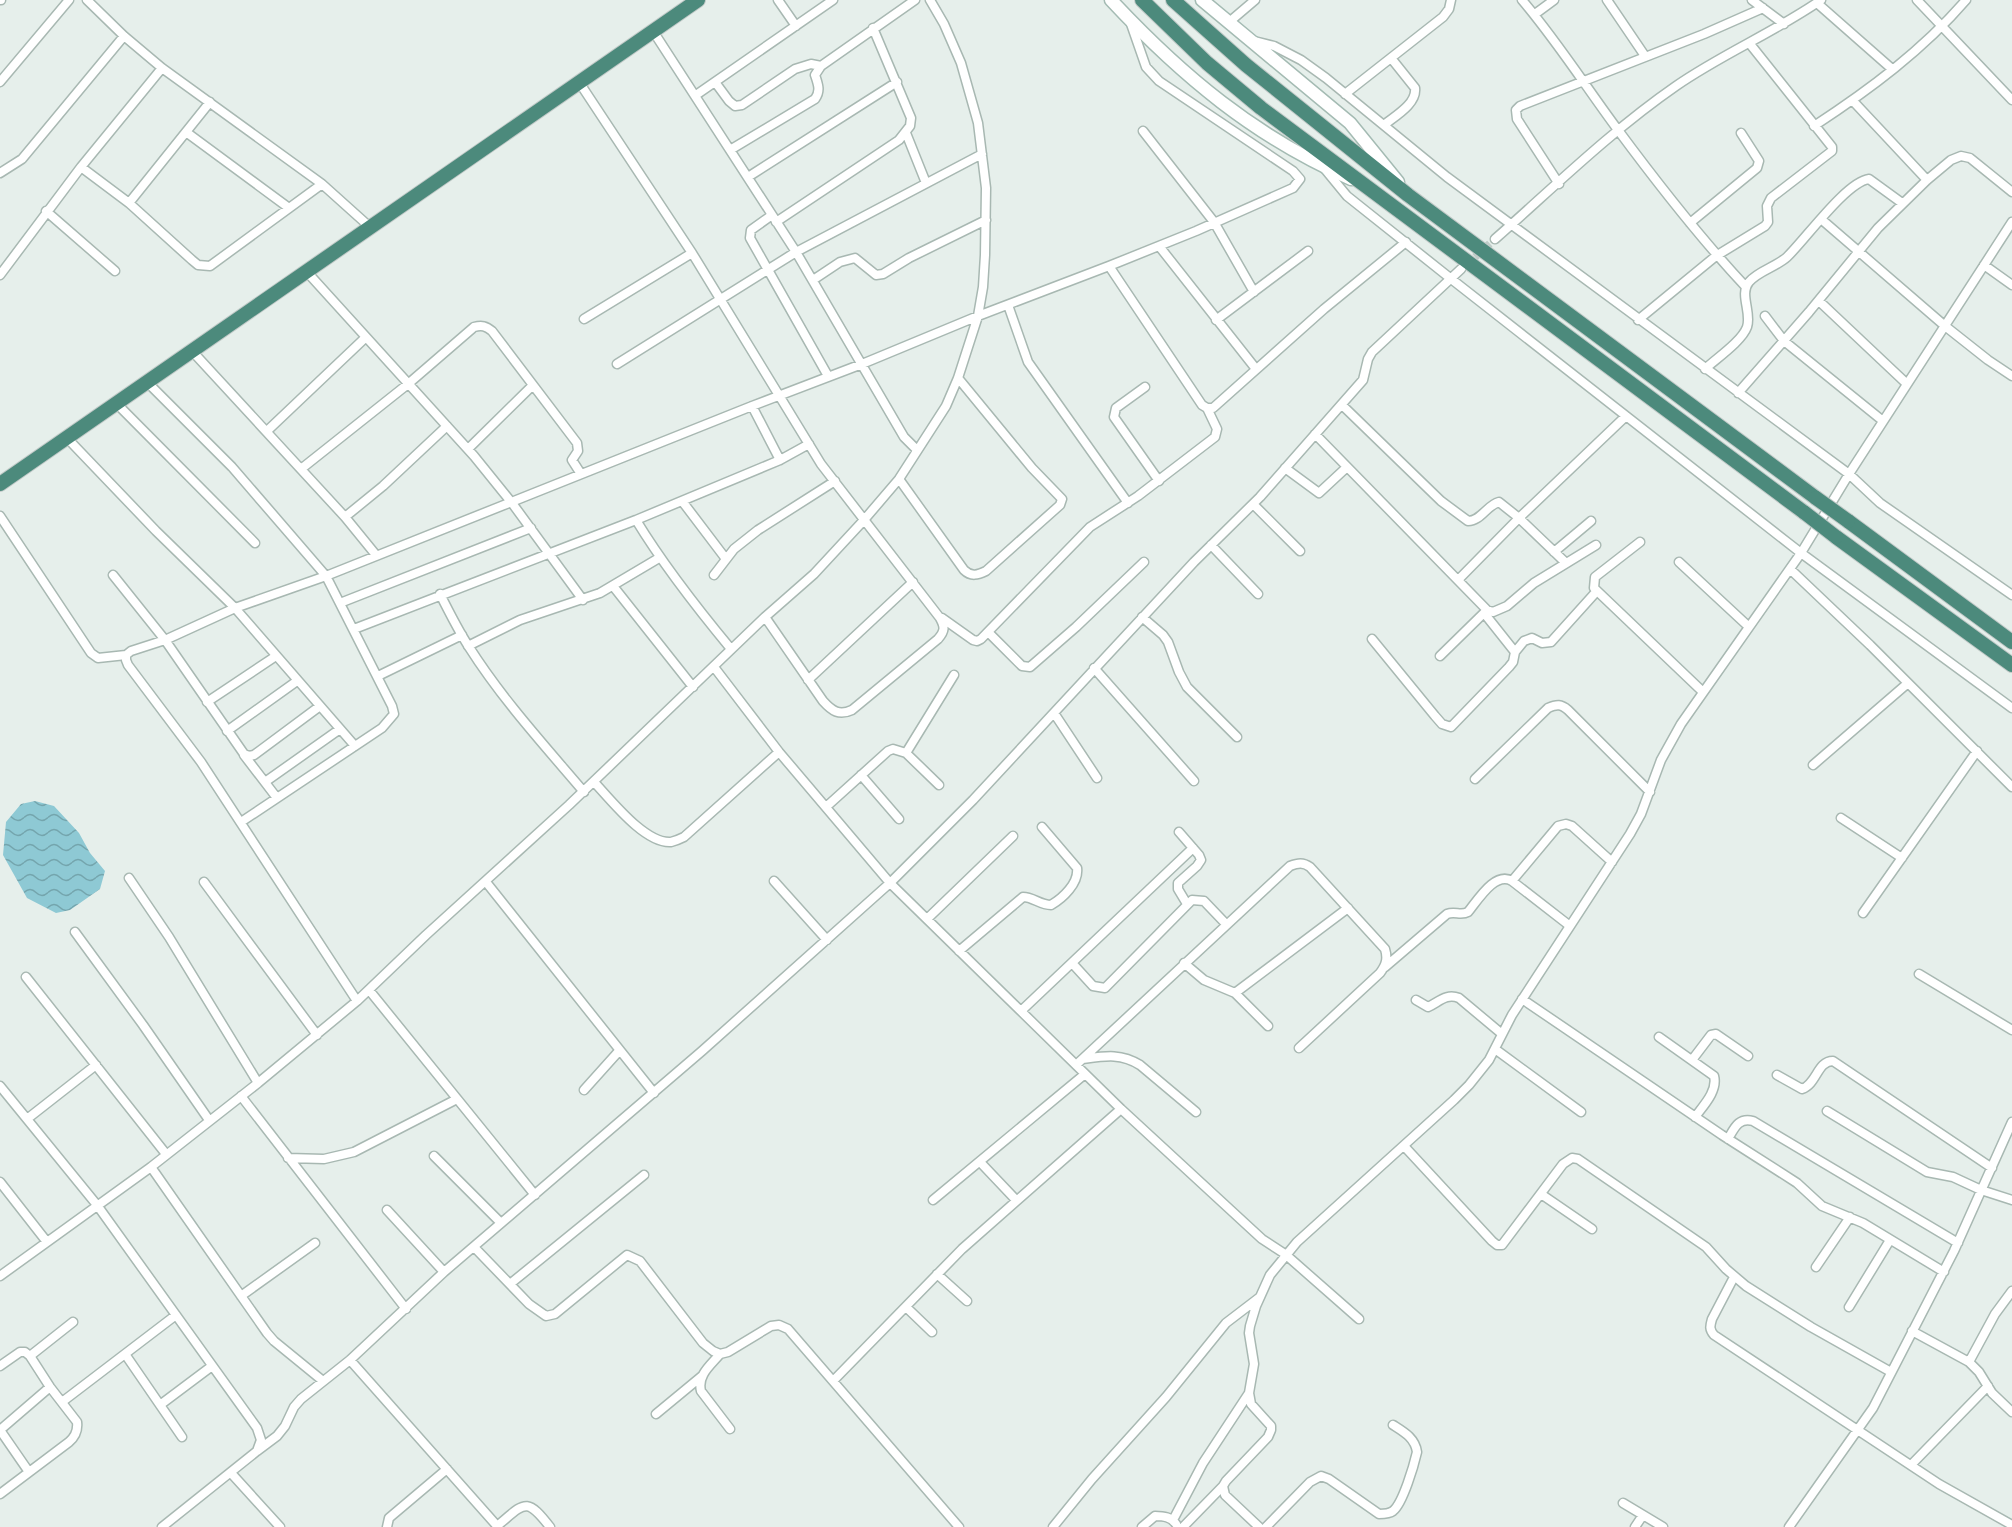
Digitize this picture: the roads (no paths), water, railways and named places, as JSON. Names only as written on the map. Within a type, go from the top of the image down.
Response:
[{"type":"highway","points":[[0,484],[698,0]]},
{"type":"highway","points":[[1142,0],[1207,63],[1261,108],[1836,537],[2012,665]]},
{"type":"highway","points":[[1173,0],[1245,65],[1408,195],[2012,642]]},
{"type":"main road","points":[[1111,0],[1148,39],[1219,102],[1264,134],[1322,166],[1363,184]]},
{"type":"main road","points":[[1202,0],[1246,39],[1350,123],[1408,195]]},
{"type":"street","points":[[0,82],[69,0]]},
{"type":"street","points":[[87,0],[124,36],[162,68],[322,184],[371,228]]},
{"type":"street","points":[[778,0],[796,26]]},
{"type":"street","points":[[696,95],[833,0]]},
{"type":"street","points":[[730,150],[815,99],[819,94],[815,75],[821,66],[915,0]]},
{"type":"street","points":[[0,1276],[151,1167],[258,1083],[369,990],[426,935],[584,792],[731,649],[814,574],[898,479],[946,406],[958,378],[978,316],[983,287],[986,188],[978,123],[961,63],[944,24],[930,0]]},
{"type":"street","points":[[1228,23],[1255,0]]},
{"type":"street","points":[[1345,94],[1443,17],[1449,9],[1451,0]]},
{"type":"street","points":[[1522,0],[1535,14],[1618,130],[1690,223],[1716,256],[1746,287],[1749,319],[1747,327],[1742,336],[1705,369]]},
{"type":"street","points":[[1535,14],[1554,0]]},
{"type":"street","points":[[1607,0],[1645,56]]},
{"type":"street","points":[[1752,0],[1784,24]]},
{"type":"street","points":[[1917,0],[2012,100]]},
{"type":"street","points":[[1814,126],[1853,101],[1943,27],[1966,0]]},
{"type":"street","points":[[1495,239],[1618,130],[1677,85],[1819,2],[1892,69]]},
{"type":"street","points":[[1559,184],[1517,118],[1516,110],[1520,106],[1704,34],[1763,8]]},
{"type":"street","points":[[0,516],[91,653],[98,658],[126,655],[130,651],[165,640],[235,609],[512,503],[1159,246],[1293,188],[1300,179],[1293,171],[1159,81],[1146,67],[1130,21]]},
{"type":"street","points":[[828,376],[750,234],[754,227],[774,218],[899,140],[906,133],[911,118],[873,28]]},
{"type":"street","points":[[653,31],[796,252],[904,437],[917,450]]},
{"type":"street","points":[[0,173],[22,159],[124,36]]},
{"type":"street","points":[[1246,39],[1274,46],[1301,60],[1426,162],[1849,474],[1880,503],[2011,591]]},
{"type":"street","points":[[1638,320],[1716,256],[1765,226],[1768,222],[1767,206],[1771,198],[1829,154],[1832,147],[1750,44]]},
{"type":"street","points":[[1384,126],[1408,106],[1416,93],[1415,88],[1390,58]]},
{"type":"street","points":[[716,82],[729,101],[735,106],[742,105],[795,69],[811,64],[821,66]]},
{"type":"street","points":[[0,275],[81,166],[162,68]]},
{"type":"street","points":[[579,82],[692,253],[809,444],[835,482],[945,626],[944,632],[938,639],[852,710],[838,713],[830,710],[765,617]]},
{"type":"street","points":[[748,177],[897,82]]},
{"type":"street","points":[[1853,101],[1927,180]]},
{"type":"street","points":[[129,203],[210,102]]},
{"type":"street","points":[[1143,130],[1214,222],[1254,292]]},
{"type":"street","points":[[186,132],[289,208]]},
{"type":"street","points":[[906,133],[926,183]]},
{"type":"street","points":[[1690,223],[1756,168],[1759,161],[1741,133]]},
{"type":"street","points":[[617,364],[796,252],[982,153]]},
{"type":"street","points":[[1738,393],[1819,301],[1878,228],[1927,180],[1952,160],[1962,156],[1970,158],[2012,192]]},
{"type":"street","points":[[81,166],[129,203],[192,260],[205,267],[210,266],[322,184]]},
{"type":"street","points":[[1322,166],[1347,196],[1450,278],[1802,553],[2012,708]]},
{"type":"street","points":[[1746,287],[1750,281],[1786,258],[1836,202],[1864,179],[1869,179],[1902,203]]},
{"type":"street","points":[[46,211],[115,271]]},
{"type":"street","points":[[1821,219],[1945,326],[2012,376]]},
{"type":"street","points":[[813,280],[840,262],[855,258],[876,275],[883,274],[909,258],[986,220]]},
{"type":"street","points":[[1178,1525],[1223,1486],[1268,1437],[1271,1430],[1251,1404],[1249,1394],[1254,1364],[1249,1333],[1252,1316],[1270,1275],[1285,1254],[1469,1085],[1489,1060],[1522,999],[1641,814],[1661,760],[1681,724],[1802,553],[1849,474],[2012,222]]},
{"type":"street","points":[[1109,266],[1202,405],[1213,408],[1324,309],[1406,242]]},
{"type":"street","points":[[1159,246],[1256,369]]},
{"type":"street","points":[[1216,320],[1308,251]]},
{"type":"street","points":[[584,319],[692,253]]},
{"type":"street","points":[[1984,265],[2012,285]]},
{"type":"street","points":[[162,1527],[256,1451],[277,1437],[294,1407],[350,1360],[444,1272],[654,1093],[890,883],[973,800],[1142,616],[1286,468],[1363,380],[1372,352],[1461,269]]},
{"type":"street","points":[[308,272],[365,338],[468,449],[512,503],[583,600]]},
{"type":"street","points":[[1819,301],[1907,384]]},
{"type":"street","points":[[1008,305],[1028,362],[1128,503]]},
{"type":"street","points":[[1765,316],[1784,341],[1883,421]]},
{"type":"street","points":[[301,469],[408,384],[474,327],[481,325],[487,326],[492,331],[577,443],[578,451],[572,460],[581,474]]},
{"type":"street","points":[[267,431],[365,338]]},
{"type":"street","points":[[192,351],[345,517],[376,555]]},
{"type":"street","points":[[898,479],[964,570],[974,575],[986,571],[1060,505],[1062,499],[1058,493],[1032,468],[958,378]]},
{"type":"street","points":[[148,383],[232,467],[326,576],[392,706],[393,714],[382,728],[241,822]]},
{"type":"street","points":[[468,449],[533,385]]},
{"type":"street","points":[[1144,387],[1116,408],[1114,417],[1159,481]]},
{"type":"street","points":[[117,404],[255,543]]},
{"type":"street","points":[[1342,405],[1419,480],[1468,521],[1475,521],[1495,502],[1500,502],[1520,518],[1566,563]]},
{"type":"street","points":[[752,406],[780,460]]},
{"type":"street","points":[[940,618],[977,641],[1090,527],[1159,481],[1215,437],[1217,429],[1207,408]]},
{"type":"street","points":[[1458,580],[1626,416]]},
{"type":"street","points":[[345,517],[383,486],[447,426]]},
{"type":"street","points":[[1315,435],[1458,580],[1486,611],[1515,652]]},
{"type":"street","points":[[67,438],[235,609],[355,746]]},
{"type":"street","points":[[354,629],[440,594],[550,555],[780,460],[809,444]]},
{"type":"street","points":[[1286,468],[1319,493],[1347,467]]},
{"type":"street","points":[[714,575],[734,549],[758,530],[835,482]]},
{"type":"street","points":[[682,501],[726,559]]},
{"type":"street","points":[[1253,504],[1299,551]]},
{"type":"street","points":[[636,520],[659,558],[686,595],[731,649]]},
{"type":"street","points":[[1554,552],[1591,521]]},
{"type":"street","points":[[340,603],[531,528]]},
{"type":"street","points":[[1640,542],[1595,576],[1594,588],[1703,692]]},
{"type":"street","points":[[1211,544],[1258,594]]},
{"type":"street","points":[[1440,656],[1486,611],[1497,611],[1534,583],[1596,544]]},
{"type":"street","points":[[468,646],[530,616],[583,600],[613,586],[659,558]]},
{"type":"street","points":[[988,632],[1022,666],[1030,667],[1144,562]]},
{"type":"street","points":[[1679,562],[1749,627]]},
{"type":"street","points":[[1790,569],[2012,787]]},
{"type":"street","points":[[113,575],[165,640],[227,731],[277,798]]},
{"type":"street","points":[[808,680],[913,582]]},
{"type":"street","points":[[613,586],[693,687]]},
{"type":"street","points":[[1372,639],[1435,717],[1442,724],[1451,727],[1509,667],[1515,657],[1515,652],[1527,639],[1532,638],[1542,643],[1551,642],[1596,592]]},
{"type":"street","points":[[440,594],[468,646],[506,699],[584,792]]},
{"type":"street","points":[[1142,616],[1168,642],[1187,687],[1237,737]]},
{"type":"street","points":[[378,676],[462,635]]},
{"type":"street","points":[[126,655],[128,665],[201,762],[357,1000]]},
{"type":"street","points":[[207,702],[276,656]]},
{"type":"street","points":[[714,667],[779,752],[890,883],[1020,1011],[1079,1062],[1085,1074],[1121,1109],[1262,1239],[1285,1254],[1359,1319]]},
{"type":"street","points":[[1094,668],[1194,781]]},
{"type":"street","points":[[906,753],[954,675]]},
{"type":"street","points":[[227,731],[297,681]]},
{"type":"street","points":[[1813,765],[1908,683]]},
{"type":"street","points":[[1475,779],[1548,708],[1563,705],[1650,792]]},
{"type":"street","points":[[244,754],[254,755],[320,706]]},
{"type":"street","points":[[1053,713],[1097,778]]},
{"type":"street","points":[[265,782],[340,729]]},
{"type":"street","points":[[826,807],[893,749],[906,753],[939,784]]},
{"type":"street","points":[[1863,913],[1977,751]]},
{"type":"street","points":[[594,782],[647,836],[659,841],[672,842],[684,837],[779,752]]},
{"type":"street","points":[[861,775],[899,819]]},
{"type":"street","points":[[1841,818],[1902,858]]},
{"type":"street","points":[[1512,881],[1558,825],[1572,826],[1612,862]]},
{"type":"street","points":[[959,951],[1023,897],[1044,905],[1051,905],[1074,884],[1078,874],[1077,868],[1042,827]]},
{"type":"street","points":[[1179,832],[1201,860],[1178,883],[1178,889],[1187,904]]},
{"type":"street","points":[[927,919],[1013,836]]},
{"type":"street","points":[[1020,1011],[1193,849]]},
{"type":"street","points":[[1079,1062],[1226,924],[1290,866],[1298,863],[1305,863],[1310,867],[1385,949],[1387,957],[1385,967]]},
{"type":"street","points":[[129,878],[169,937],[258,1083]]},
{"type":"street","points":[[1299,1048],[1385,967],[1447,914],[1452,912],[1464,914],[1493,883],[1501,878],[1512,881],[1570,926]]},
{"type":"street","points":[[774,881],[827,940]]},
{"type":"street","points":[[204,882],[317,1035]]},
{"type":"street","points":[[486,882],[654,1093]]},
{"type":"street","points":[[1072,963],[1093,986],[1105,988],[1187,904],[1197,899],[1204,901],[1226,924]]},
{"type":"street","points":[[1235,993],[1348,908]]},
{"type":"street","points":[[75,932],[143,1025],[208,1120]]},
{"type":"street","points":[[1184,963],[1204,980],[1235,993],[1268,1026]]},
{"type":"street","points":[[1919,974],[2012,1030]]},
{"type":"street","points":[[26,977],[166,1154]]},
{"type":"street","points":[[369,990],[535,1194]]},
{"type":"street","points":[[1416,1000],[1428,1007],[1446,996],[1453,995],[1502,1034]]},
{"type":"street","points":[[1522,999],[1695,1117],[1797,1183],[1822,1206],[1850,1217],[1944,1272]]},
{"type":"street","points":[[1692,1060],[1711,1035],[1716,1034],[1748,1056]]},
{"type":"street","points":[[1659,1037],[1714,1076],[1713,1090],[1695,1117]]},
{"type":"street","points":[[1494,1049],[1581,1112]]},
{"type":"street","points":[[584,1090],[619,1051]]},
{"type":"street","points":[[1079,1062],[1114,1055],[1130,1059],[1196,1112]]},
{"type":"street","points":[[1777,1075],[1802,1089],[1812,1084],[1823,1064],[1833,1061],[1992,1168]]},
{"type":"street","points":[[27,1119],[96,1065]]},
{"type":"street","points":[[933,1200],[1085,1074]]},
{"type":"street","points":[[0,1086],[97,1205],[257,1428],[261,1440],[256,1451]]},
{"type":"street","points":[[241,1096],[406,1309]]},
{"type":"street","points":[[288,1158],[324,1159],[354,1152],[457,1099]]},
{"type":"street","points":[[834,1381],[962,1249],[1121,1109]]},
{"type":"street","points":[[1827,1111],[1927,1172],[1953,1177],[2012,1200]]},
{"type":"street","points":[[1728,1139],[1738,1122],[1753,1121],[1958,1243]]},
{"type":"street","points":[[1789,1527],[1873,1408],[1944,1272],[2012,1122]]},
{"type":"street","points":[[1404,1146],[1497,1245],[1507,1242],[1567,1160],[1578,1159],[1706,1246],[1734,1277],[1811,1327],[1891,1372]]},
{"type":"street","points":[[434,1156],[501,1223]]},
{"type":"street","points":[[980,1162],[1016,1200]]},
{"type":"street","points":[[151,1167],[274,1341],[323,1381]]},
{"type":"street","points":[[510,1284],[644,1175]]},
{"type":"street","points":[[0,1182],[47,1242]]},
{"type":"street","points":[[1541,1194],[1592,1229]]},
{"type":"street","points":[[387,1210],[444,1272]]},
{"type":"street","points":[[1816,1267],[1850,1217]]},
{"type":"street","points":[[1849,1307],[1890,1240]]},
{"type":"street","points":[[241,1296],[315,1243]]},
{"type":"street","points":[[474,1247],[534,1308],[546,1316],[555,1314],[618,1260],[627,1255],[633,1256],[640,1261],[703,1343],[720,1354]]},
{"type":"street","points":[[937,1274],[967,1301]]},
{"type":"street","points":[[1734,1277],[1712,1319],[1711,1331],[1911,1465],[1966,1500],[2012,1525]]},
{"type":"street","points":[[1969,1362],[1995,1314],[2012,1291]]},
{"type":"street","points":[[1053,1527],[1092,1479],[1166,1397],[1226,1323],[1260,1297]]},
{"type":"street","points":[[906,1307],[932,1332]]},
{"type":"street","points":[[62,1402],[176,1315]]},
{"type":"street","points":[[30,1356],[73,1322]]},
{"type":"street","points":[[656,1414],[702,1376],[720,1354],[771,1326],[779,1325],[788,1329],[959,1527]]},
{"type":"street","points":[[1912,1330],[1969,1362],[2012,1412]]},
{"type":"street","points":[[0,1366],[25,1352],[76,1422],[76,1433],[69,1442],[0,1494]]},
{"type":"street","points":[[125,1354],[182,1437]]},
{"type":"street","points":[[350,1360],[498,1527],[520,1507],[526,1505],[532,1506],[550,1527]]},
{"type":"street","points":[[160,1405],[212,1366]]},
{"type":"street","points":[[702,1376],[701,1391],[730,1429]]},
{"type":"street","points":[[1911,1465],[1988,1386]]},
{"type":"street","points":[[29,1472],[0,1430],[50,1388]]},
{"type":"street","points":[[1178,1525],[1203,1462],[1249,1394]]},
{"type":"street","points":[[1266,1527],[1310,1482],[1321,1476],[1329,1479],[1379,1514],[1387,1514],[1394,1510],[1400,1503],[1417,1452],[1416,1444],[1411,1438],[1393,1425]]},
{"type":"street","points":[[387,1527],[389,1518],[447,1469]]},
{"type":"street","points":[[231,1473],[280,1527]]},
{"type":"street","points":[[1223,1486],[1225,1495],[1259,1527]]},
{"type":"street","points":[[1623,1503],[1663,1527]]},
{"type":"street","points":[[1635,1527],[1643,1515]]},
{"type":"street","points":[[1142,1527],[1155,1516],[1164,1516],[1178,1525]]},
{"type":"water","points":[[35,801],[54,806],[79,833],[90,853],[105,871],[100,889],[70,910],[56,913],[27,898],[3,855],[6,822],[21,804]]},
{"type":"tunnel","points":[[1466,265],[1495,239]]}]
